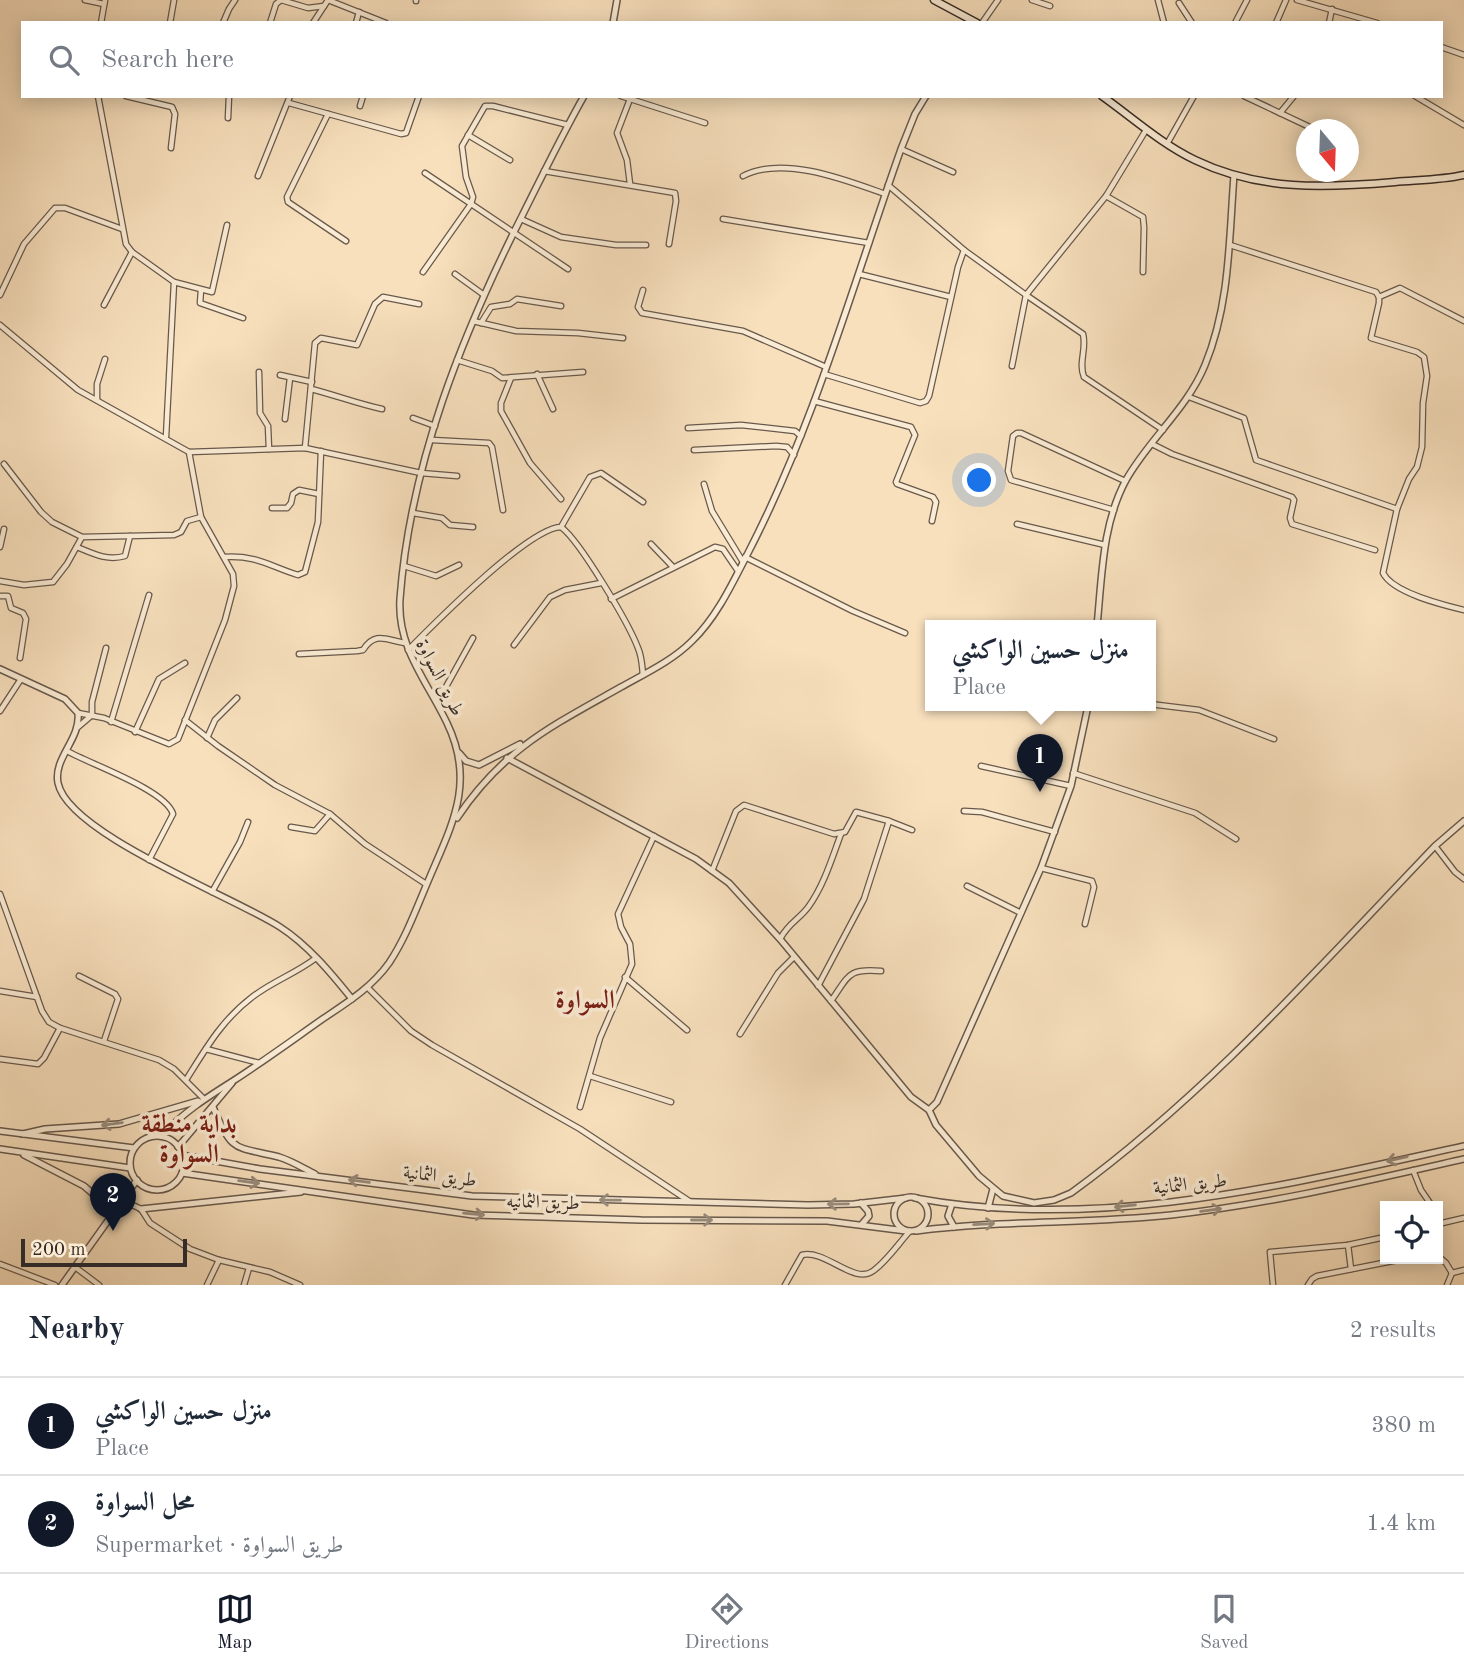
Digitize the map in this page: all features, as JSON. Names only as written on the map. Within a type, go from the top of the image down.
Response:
[{"type":"main road","points":[[934,0],[972,21]]},
{"type":"main road","points":[[1105,98],[1146,130],[1194,160],[1234,175],[1270,184],[1318,187],[1464,175]]},
{"type":"street","points":[[85,0],[105,2],[101,21]]},
{"type":"street","points":[[170,21],[174,0]]},
{"type":"street","points":[[224,21],[235,0]]},
{"type":"street","points":[[271,21],[275,4],[281,0],[308,8],[324,5]]},
{"type":"street","points":[[314,21],[328,0],[381,21]]},
{"type":"street","points":[[613,21],[617,0]]},
{"type":"street","points":[[983,21],[998,0]]},
{"type":"street","points":[[1032,0],[1050,6]]},
{"type":"street","points":[[1158,0],[1163,21]]},
{"type":"street","points":[[1236,21],[1247,0]]},
{"type":"street","points":[[1277,21],[1286,0]]},
{"type":"street","points":[[1297,0],[1371,21]]},
{"type":"street","points":[[1179,3],[1191,21]]},
{"type":"street","points":[[1329,21],[1332,9]]},
{"type":"street","points":[[357,21],[359,12]]},
{"type":"street","points":[[1443,48],[1464,55]]},
{"type":"street","points":[[98,98],[126,244],[132,252],[174,282],[212,292],[227,225]]},
{"type":"street","points":[[134,98],[172,107],[175,114],[171,148]]},
{"type":"street","points":[[228,118],[229,98]]},
{"type":"street","points":[[258,176],[290,98]]},
{"type":"street","points":[[360,106],[362,98]]},
{"type":"street","points":[[289,103],[401,134],[406,132],[418,98]]},
{"type":"street","name":"طريق السواوة","points":[[161,1136],[202,1099],[234,1081],[367,987],[390,961],[408,928],[454,823],[460,784],[455,745],[449,727],[408,651],[400,615],[404,566],[413,513],[421,473],[472,321],[512,234],[583,98]]},
{"type":"street","points":[[627,98],[705,123]]},
{"type":"street","points":[[455,745],[466,761],[479,765],[533,738],[664,664],[694,639],[716,611],[794,456],[901,149],[915,114],[925,98]]},
{"type":"street","points":[[1187,98],[1189,105]]},
{"type":"street","points":[[1167,144],[1193,98]]},
{"type":"street","points":[[1248,98],[1296,121]]},
{"type":"street","points":[[1280,113],[1292,98]]},
{"type":"street","points":[[1418,98],[1464,125]]},
{"type":"street","points":[[630,99],[617,133],[627,160],[630,184]]},
{"type":"street","points":[[423,272],[471,204],[473,197],[466,177],[462,146],[485,106],[568,125]]},
{"type":"street","points":[[328,114],[287,197],[288,202],[346,241]]},
{"type":"street","points":[[1012,366],[1026,295],[1106,196],[1146,130]]},
{"type":"street","points":[[468,135],[510,160]]},
{"type":"street","points":[[901,149],[953,173]]},
{"type":"street","points":[[743,176],[758,169],[814,172],[885,194]]},
{"type":"street","points":[[544,171],[675,192],[669,244]]},
{"type":"street","points":[[425,173],[512,234],[552,256],[568,269]]},
{"type":"street","points":[[1098,620],[1105,545],[1125,481],[1189,397],[1204,368],[1219,323],[1230,245],[1234,175]]},
{"type":"street","points":[[888,185],[964,250],[1083,334],[1085,340],[1080,369],[1084,377],[1163,430]]},
{"type":"street","points":[[1106,196],[1143,217],[1143,272]]},
{"type":"street","points":[[0,295],[24,244],[55,208],[65,208],[123,229]]},
{"type":"street","points":[[521,219],[562,237],[616,245],[646,245]]},
{"type":"street","points":[[723,219],[869,243]]},
{"type":"street","points":[[1230,245],[1376,292],[1379,297],[1371,338],[1417,352],[1424,357],[1427,368],[1422,447],[1417,467],[1397,509],[1384,565],[1385,577],[1396,586],[1417,595],[1464,610]]},
{"type":"street","points":[[824,374],[920,402],[926,401],[964,250]]},
{"type":"street","points":[[104,305],[132,252]]},
{"type":"street","points":[[454,274],[484,295]]},
{"type":"street","points":[[859,274],[951,298]]},
{"type":"street","points":[[166,438],[174,282]]},
{"type":"street","points":[[1379,297],[1400,288],[1464,321]]},
{"type":"street","points":[[201,290],[200,303],[243,318]]},
{"type":"street","points":[[643,290],[638,307],[642,313],[743,331],[826,367]]},
{"type":"street","points":[[305,448],[315,342],[318,340],[357,345],[375,304],[383,296],[419,304]]},
{"type":"street","points":[[481,323],[491,307],[510,304],[517,299],[561,306]]},
{"type":"street","points":[[472,321],[516,331],[622,338]]},
{"type":"street","points":[[0,325],[78,390],[188,452],[305,448],[421,473],[457,477]]},
{"type":"street","points":[[97,400],[97,384],[105,359]]},
{"type":"street","points":[[457,360],[492,371],[502,378],[583,372]]},
{"type":"street","points":[[259,372],[260,413],[268,426],[269,449]]},
{"type":"street","points":[[537,374],[554,409]]},
{"type":"street","points":[[280,375],[312,382]]},
{"type":"street","points":[[285,419],[290,377]]},
{"type":"street","points":[[511,378],[501,403],[502,411],[530,463],[561,499]]},
{"type":"street","points":[[311,389],[382,409]]},
{"type":"street","points":[[1189,397],[1245,419],[1256,460],[1397,509]]},
{"type":"street","points":[[814,401],[911,427],[915,435],[895,482],[933,497],[936,502],[932,521]]},
{"type":"street","points":[[413,418],[436,426]]},
{"type":"street","points":[[688,428],[741,425],[795,431],[801,437]]},
{"type":"street","points":[[1114,510],[1010,480],[1008,471],[1013,436],[1021,433],[1125,481]]},
{"type":"street","points":[[432,440],[489,443],[492,447],[503,510]]},
{"type":"street","points":[[1152,444],[1172,454],[1292,497],[1292,524],[1375,550]]},
{"type":"street","points":[[694,450],[787,447],[794,456]]},
{"type":"street","points":[[0,669],[65,699],[78,713],[92,715],[163,742],[173,743],[225,620],[234,586],[233,574],[201,517],[188,452]]},
{"type":"street","points":[[224,557],[242,556],[268,561],[298,575],[305,572],[316,536],[321,452]]},
{"type":"street","points":[[4,464],[41,512],[52,522],[82,537],[178,534],[187,521],[201,517]]},
{"type":"street","points":[[561,527],[590,477],[596,474],[601,474],[643,502]]},
{"type":"street","points":[[704,484],[712,511],[744,560],[905,633]]},
{"type":"street","points":[[272,508],[287,508],[293,494],[299,490],[319,494]]},
{"type":"street","points":[[413,513],[442,518],[450,525],[472,527]]},
{"type":"street","points":[[1017,524],[1105,545]]},
{"type":"street","points":[[561,527],[611,598],[638,648],[643,675]]},
{"type":"street","points":[[408,651],[450,607],[500,565],[539,534],[561,527]]},
{"type":"street","points":[[0,547],[4,529]]},
{"type":"street","points":[[77,547],[103,558],[116,559],[125,556],[130,536]]},
{"type":"street","points":[[0,581],[24,585],[53,582],[82,537]]},
{"type":"street","points":[[652,544],[673,568]]},
{"type":"street","points":[[611,598],[715,547],[720,547],[738,571]]},
{"type":"street","points":[[404,566],[436,576],[459,565]]},
{"type":"street","points":[[514,645],[550,597],[565,590],[601,583]]},
{"type":"street","points":[[0,596],[8,596],[11,608],[23,613],[26,619],[20,658]]},
{"type":"street","points":[[111,722],[149,596]]},
{"type":"street","points":[[299,654],[363,650],[368,640],[374,637],[405,643]]},
{"type":"street","points":[[437,704],[473,638]]},
{"type":"street","points":[[78,727],[92,715],[106,648]]},
{"type":"street","points":[[135,732],[159,679],[185,663]]},
{"type":"street","points":[[0,712],[21,679]]},
{"type":"street","points":[[207,738],[215,720],[237,698]]},
{"type":"street","points":[[1156,705],[1199,710],[1274,739]]},
{"type":"street","points":[[929,1110],[937,1102],[1041,868],[1071,786],[1087,711]]},
{"type":"street","points":[[78,713],[78,727],[60,764],[57,778],[64,799],[104,831],[149,860],[280,927],[316,958],[352,999]]},
{"type":"street","points":[[185,720],[275,785],[330,814],[365,844],[426,884]]},
{"type":"street","points":[[454,823],[482,785],[507,758],[533,738]]},
{"type":"street","points":[[67,751],[135,782],[171,807],[173,814],[149,860]]},
{"type":"street","points":[[507,758],[654,836],[729,883],[780,939],[911,1097],[929,1110],[936,1125],[979,1176],[1003,1196],[1034,1203],[1061,1198],[1082,1185],[1176,1108],[1231,1058],[1436,846],[1464,821]]},
{"type":"street","points":[[981,766],[1071,786]]},
{"type":"street","points":[[1073,774],[1195,813],[1236,839]]},
{"type":"street","points":[[712,871],[736,810],[744,805],[841,834]]},
{"type":"street","points":[[964,811],[982,812],[1055,832]]},
{"type":"street","points":[[780,939],[786,927],[808,909],[823,881],[841,834],[856,813],[912,830]]},
{"type":"street","points":[[291,827],[315,831],[330,814]]},
{"type":"street","points":[[818,986],[863,899],[889,821]]},
{"type":"street","points":[[212,892],[248,822]]},
{"type":"street","points":[[580,1107],[600,1038],[632,964],[618,915],[654,836]]},
{"type":"street","points":[[1436,846],[1455,872],[1464,879]]},
{"type":"street","points":[[1041,868],[1092,881],[1094,887],[1085,924]]},
{"type":"street","points":[[967,886],[1021,913]]},
{"type":"street","points":[[0,894],[3,909],[49,1022],[159,1060],[186,1080],[202,1099],[118,1124],[45,1129],[23,1134]]},
{"type":"street","points":[[740,1034],[778,973],[794,957]]},
{"type":"street","points":[[186,1080],[218,1030],[249,1000],[265,988],[298,972],[316,958]]},
{"type":"street","points":[[831,1002],[851,972],[862,969],[880,971]]},
{"type":"street","points":[[79,976],[115,994],[118,999],[104,1041]]},
{"type":"street","points":[[625,977],[687,1030]]},
{"type":"street","points":[[367,987],[411,1031],[432,1045],[580,1129],[621,1158],[649,1172],[689,1201]]},
{"type":"street","points":[[0,991],[37,997]]},
{"type":"street","points":[[0,1059],[38,1065],[60,1028]]},
{"type":"street","points":[[206,1049],[259,1063]]},
{"type":"street","points":[[590,1076],[671,1102]]},
{"type":"street","points":[[178,1147],[234,1081]]},
{"type":"street","points":[[214,1107],[223,1131],[235,1146],[247,1152],[288,1160],[318,1175]]},
{"type":"street","points":[[0,1131],[134,1148]]},
{"type":"street","points":[[161,1136],[178,1147],[183,1155],[181,1173],[173,1184],[161,1189],[148,1188],[136,1181],[130,1168],[131,1154],[146,1138],[161,1136]]},
{"type":"street","name":"طريق الثمانية","points":[[915,1198],[989,1208],[1088,1210],[1247,1193],[1464,1146]]},
{"type":"street","points":[[0,1149],[130,1168]]},
{"type":"street","points":[[19,1152],[84,1186],[114,1212]]},
{"type":"street","name":"طريق الثمانية","points":[[183,1155],[260,1169],[471,1196],[808,1205],[906,1198]]},
{"type":"street","name":"طريق الثمانيه","points":[[181,1173],[473,1215],[641,1220],[827,1221],[911,1231],[995,1223],[1089,1222],[1172,1215],[1264,1202],[1464,1159]]},
{"type":"street","points":[[1413,1170],[1419,1187],[1429,1201]]},
{"type":"street","points":[[62,1285],[136,1181]]},
{"type":"street","points":[[989,1208],[993,1189]]},
{"type":"street","points":[[122,1200],[141,1209],[312,1191]]},
{"type":"street","points":[[785,1285],[803,1255],[808,1253],[858,1275],[869,1274],[911,1231],[927,1221],[928,1213],[923,1202],[906,1198],[898,1203],[893,1213],[897,1225],[911,1231]]},
{"type":"street","points":[[861,1203],[869,1216],[862,1224]]},
{"type":"street","points":[[952,1204],[948,1216],[954,1227]]},
{"type":"street","points":[[141,1209],[150,1223],[190,1249],[219,1260],[270,1272],[300,1285]]},
{"type":"street","points":[[1443,1223],[1464,1218]]},
{"type":"street","points":[[1273,1285],[1270,1252],[1348,1245],[1380,1238]]},
{"type":"street","points":[[1348,1245],[1351,1269]]},
{"type":"street","points":[[207,1285],[219,1260]]},
{"type":"street","points":[[1443,1260],[1452,1273]]},
{"type":"street","points":[[1308,1285],[1317,1276],[1380,1263]]},
{"type":"street","points":[[0,1264],[55,1285]]},
{"type":"street","points":[[75,1267],[99,1285]]},
{"type":"street","points":[[244,1285],[249,1268]]},
{"type":"street","points":[[1452,1273],[1464,1270]]},
{"type":"street","points":[[1447,1285],[1452,1273]]},
{"type":"place","name":"منزل حسين الواكشي","points":[[1040,792]]},
{"type":"place","name":"محل السواوة","points":[[113,1231]]},
{"type":"district","name":"السواوة","points":[[585,999]]},
{"type":"district","name":"بداية منطقة السواوة","points":[[189,1138]]}]
